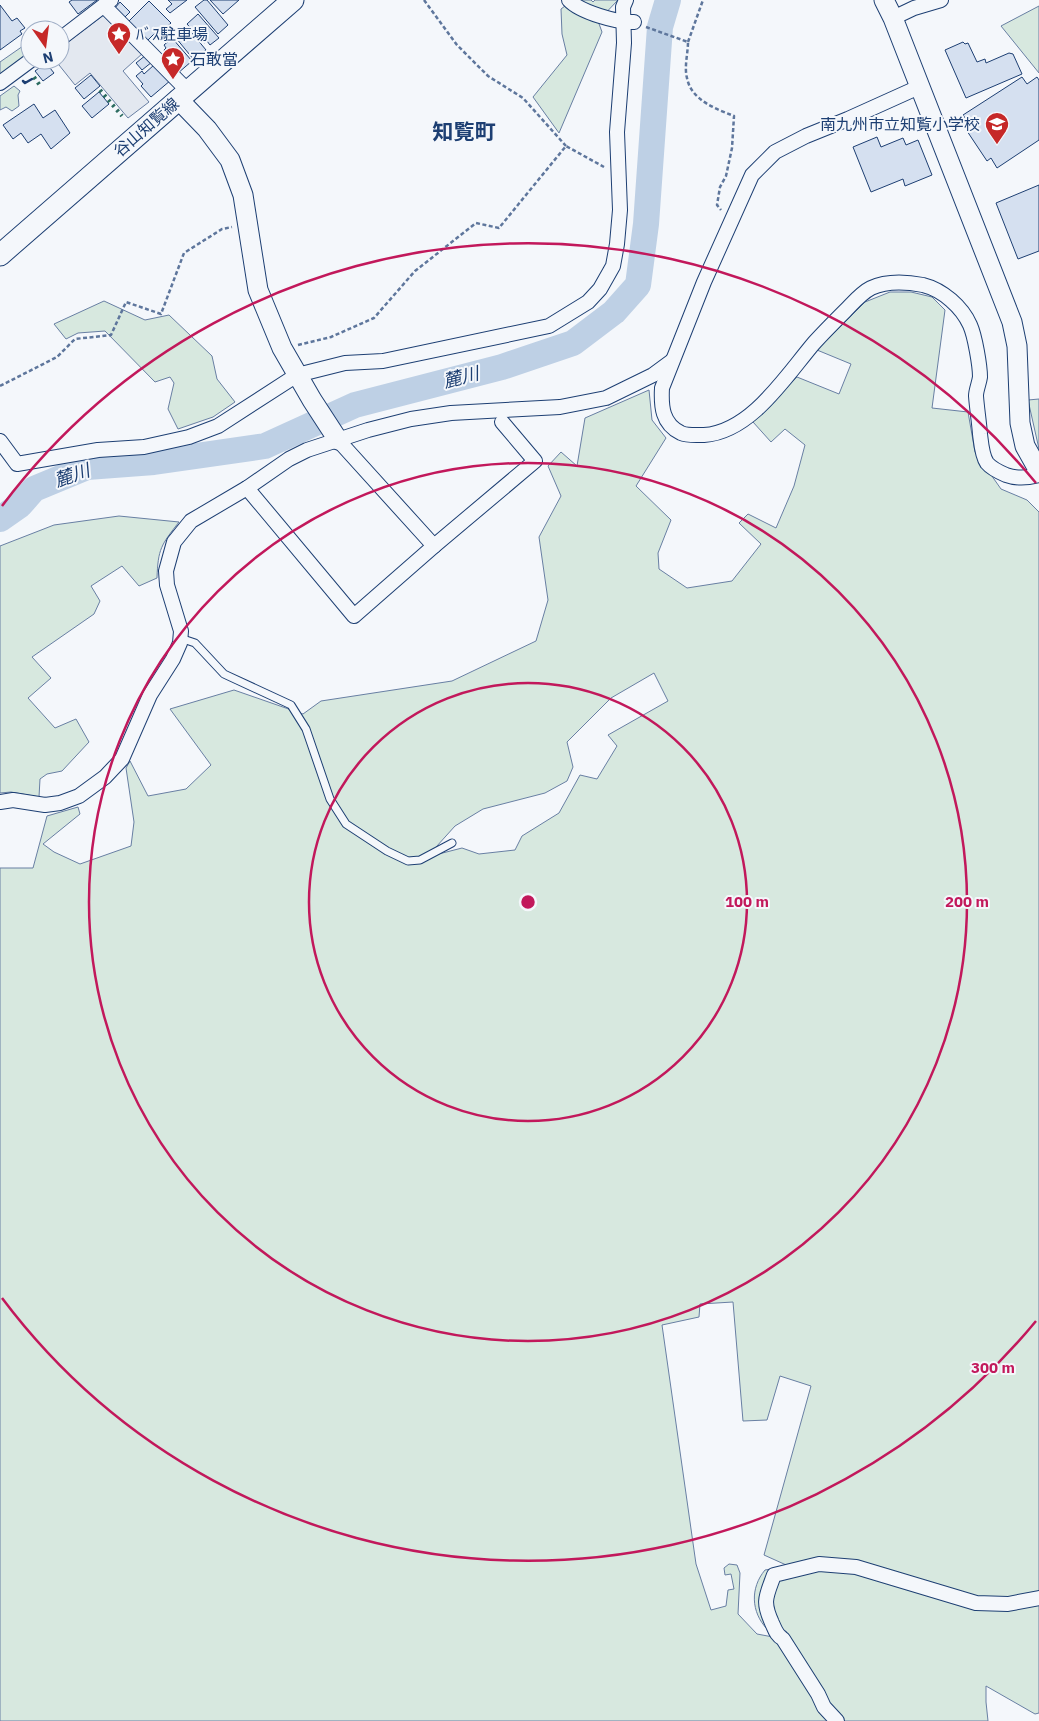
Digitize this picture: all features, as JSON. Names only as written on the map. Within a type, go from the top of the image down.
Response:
[{"type":"main road","name":"谷山知覧線","points":[[0,255],[292,0]]},
{"type":"street","points":[[569,0],[582,10],[629,23]]},
{"type":"street","points":[[0,441],[17,464],[98,450],[144,447],[189,437],[218,426],[297,375],[345,363],[383,361],[549,326],[588,302],[600,289],[613,266],[617,244],[619,218],[617,132],[624,43],[629,23],[623,7],[626,0]]},
{"type":"street","points":[[884,0],[893,18],[1012,322],[1017,346],[1022,431],[1025,446],[1039,470]]},
{"type":"street","points":[[893,18],[914,8],[941,0]]},
{"type":"street","points":[[70,32],[108,3],[183,95],[230,160],[244,195],[258,290],[282,348],[312,400],[336,436],[434,546]]},
{"type":"street","points":[[0,84],[20,69]]},
{"type":"street","points":[[919,87],[806,136],[775,152],[752,175],[731,220],[662,388],[661,404],[664,416],[669,424],[681,433],[693,436],[710,435],[728,429],[755,410],[774,391],[815,342],[856,300],[871,288],[888,284],[911,283],[928,286],[942,293],[955,304],[970,325],[980,378],[976,393],[981,439],[986,462],[995,470],[1012,478],[1039,475]]},
{"type":"street","points":[[0,802],[13,800],[45,805],[60,803],[79,796],[105,777],[122,759],[150,695],[173,659],[180,638],[181,631],[167,585],[166,571],[174,542],[191,521],[247,488],[289,459],[336,436],[411,419],[451,413],[560,407],[606,398],[653,375],[672,361]]},
{"type":"street","points":[[247,488],[354,616],[535,461],[502,422]]},
{"type":"street","points":[[836,1721],[824,1707],[818,1694],[783,1639],[778,1636],[765,1608],[765,1597],[774,1575],[819,1564],[856,1567],[976,1603],[1008,1604],[1039,1598]]},
{"type":"lane","points":[[180,638],[195,643],[224,674],[291,705],[306,729],[330,799],[346,824],[387,852],[408,861],[420,860],[452,843]]},
{"type":"path","points":[[424,0],[457,45],[488,76],[523,98],[566,146],[618,175]]},
{"type":"path","points":[[703,0],[688,42],[686,78],[693,91],[710,106],[734,116],[730,157],[726,176],[720,187],[717,205],[731,220]]},
{"type":"path","points":[[629,23],[688,42]]},
{"type":"path","points":[[282,348],[331,337],[374,318],[415,271],[476,223],[499,228],[566,146]]},
{"type":"path","points":[[0,386],[57,357],[75,339],[111,335],[126,302],[161,314],[184,253],[222,229],[249,224]]},
{"type":"shaded area","points":[[573,0],[591,0],[593,2],[595,0],[618,0],[598,21],[602,32],[559,133],[533,97],[567,55],[562,34],[561,9]]},
{"type":"shaded area","points":[[1039,6],[1039,73],[1001,26]]},
{"type":"shaded area","points":[[105,14],[143,53],[123,71],[149,102],[128,118],[90,73],[75,85],[63,70],[70,70],[70,40]]},
{"type":"shaded area","points":[[20,48],[20,61],[0,74],[0,62]]},
{"type":"shaded area","points":[[14,86],[20,91],[18,95],[19,106],[12,111],[6,107],[0,110],[0,96]]},
{"type":"shaded area","points":[[890,292],[911,292],[932,297],[945,310],[932,408],[968,412],[975,452],[1001,489],[1027,500],[1039,512],[1039,1713],[1035,1714],[986,1686],[988,1721],[0,1721],[0,868],[33,868],[47,816],[78,807],[80,814],[43,844],[54,852],[80,864],[131,846],[134,822],[126,768],[130,761],[148,796],[186,789],[211,765],[170,709],[234,690],[303,714],[321,701],[452,681],[536,641],[548,600],[539,537],[561,496],[548,466],[561,452],[577,466],[585,418],[649,390],[652,420],[666,438],[636,486],[671,520],[658,553],[659,569],[687,588],[732,581],[761,544],[739,523],[748,514],[776,528],[794,486],[805,445],[785,429],[771,442],[753,422],[797,377],[839,394],[851,364],[817,350],[865,302]],"holes":[[[654,673],[668,701],[608,735],[617,746],[597,779],[580,775],[559,813],[522,836],[515,850],[479,854],[462,848],[427,857],[455,826],[483,809],[545,793],[567,781],[573,767],[567,742],[611,698]],[[733,1302],[743,1421],[767,1420],[780,1376],[811,1386],[764,1555],[804,1573],[777,1568],[765,1570],[757,1584],[754,1600],[758,1615],[767,1629],[786,1631],[789,1640],[757,1634],[738,1614],[740,1573],[737,1565],[729,1564],[724,1568],[725,1575],[731,1574],[734,1589],[728,1590],[726,1606],[711,1610],[696,1564],[662,1325],[699,1317],[700,1304]]]},
{"type":"shaded area","points":[[104,301],[145,320],[169,315],[212,356],[217,379],[235,402],[213,417],[178,429],[168,409],[174,383],[170,377],[155,382],[105,331],[78,333],[66,339],[54,324]]},
{"type":"shaded area","points":[[1039,399],[1039,449],[1028,400]]},
{"type":"shaded area","points":[[119,516],[179,522],[168,536],[162,548],[158,560],[157,578],[139,586],[122,566],[91,586],[100,601],[94,614],[32,657],[51,678],[28,698],[55,728],[76,719],[89,742],[62,771],[47,774],[40,779],[39,797],[11,792],[0,793],[0,546],[54,525]]},
{"type":"building","points":[[72,0],[97,0],[78,14],[69,2]]},
{"type":"building","points":[[168,0],[187,0],[170,13],[166,9],[172,4]]},
{"type":"building","points":[[204,0],[207,0],[228,25],[218,34],[195,7]]},
{"type":"building","points":[[210,0],[239,0],[223,14]]},
{"type":"building","points":[[149,1],[171,23],[159,34],[157,31],[147,41],[128,22]]},
{"type":"building","points":[[120,2],[130,12],[125,17],[115,8]]},
{"type":"building","points":[[0,5],[12,21],[17,18],[20,22],[20,35],[0,50]]},
{"type":"building","points":[[198,14],[219,38],[210,45],[207,41],[204,43],[187,24]]},
{"type":"building","points":[[188,28],[206,50],[194,60],[176,38]]},
{"type":"building","points":[[172,38],[192,61],[178,73],[166,58],[168,56],[164,50],[166,48],[164,45]]},
{"type":"building","points":[[963,42],[965,44],[968,43],[977,62],[985,59],[986,63],[1009,53],[1013,54],[1022,74],[966,98],[945,50]]},
{"type":"building","points":[[146,55],[152,62],[142,70],[136,63]]},
{"type":"building","points":[[154,65],[171,80],[151,97],[141,86],[143,84],[136,76],[142,71],[144,74]]},
{"type":"building","points":[[52,70],[54,73],[43,81],[35,71]]},
{"type":"building","points":[[91,75],[100,86],[84,99],[75,88]]},
{"type":"building","points":[[1022,77],[1027,84],[1037,77],[1039,80],[1039,140],[997,168],[991,158],[987,161],[965,128],[970,125],[963,115]]},
{"type":"building","points":[[99,92],[109,104],[92,118],[82,106]]},
{"type":"building","points":[[34,104],[43,118],[55,110],[70,133],[51,149],[41,134],[28,143],[21,133],[13,139],[3,125]]},
{"type":"building","points":[[877,137],[881,147],[903,138],[906,145],[918,140],[932,175],[905,186],[903,179],[871,192],[853,147]]},
{"type":"building","points":[[1039,185],[1039,251],[1018,259],[996,203]]},
{"type":"waterway","name":"麓川","points":[[0,519],[20,505],[34,489],[87,467],[154,462],[265,446],[355,405],[502,367],[573,343],[614,312],[638,285],[646,224],[660,27],[668,0]]},
{"type":"hedge","points":[[34,77],[41,87]]},
{"type":"hedge","points":[[100,90],[122,116]]},
{"type":"wall","points":[[23,81],[25,83],[32,79]]},
{"type":"place","name":"ﾊﾞｽ駐車場","points":[[119,55]]},
{"type":"place","name":"石敢當","points":[[173,80]]},
{"type":"place","name":"南九州市立知覧小学校","points":[[997,145]]},
{"type":"district","name":"知覧町","points":[[464,131]]}]
